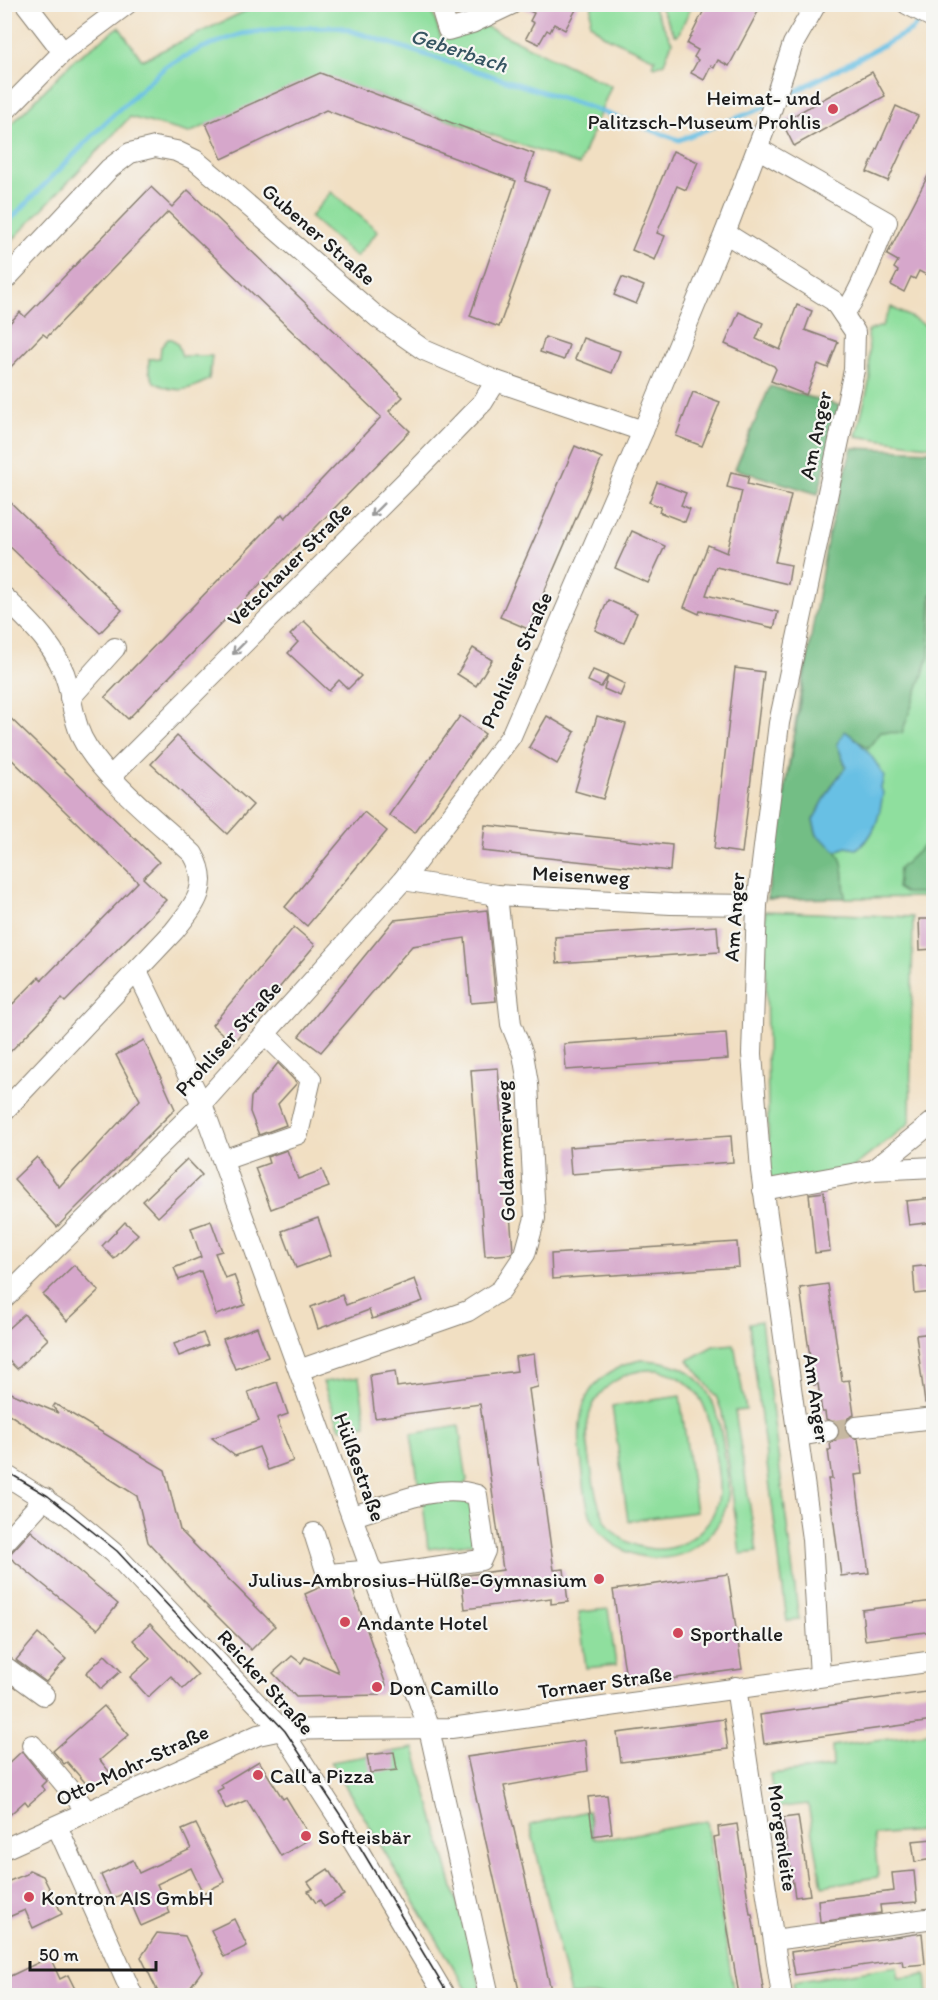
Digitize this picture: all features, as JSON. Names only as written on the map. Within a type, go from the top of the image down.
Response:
[{"type":"street","points":[[26,4],[63,52]]},
{"type":"street","points":[[4,112],[63,52],[127,4]]},
{"type":"street","points":[[440,4],[448,30],[472,23],[512,4]]},
{"type":"street","name":"Prohliser Straße","points":[[4,1299],[202,1104],[403,880],[511,736],[643,431],[725,233],[793,44],[816,4]]},
{"type":"street","name":"Gubener Straße","points":[[4,281],[106,172],[130,153],[155,147],[176,151],[195,160],[377,317],[437,357],[496,381],[643,431]]},
{"type":"street","points":[[757,148],[887,222],[859,284],[854,302],[843,314]]},
{"type":"street","name":"Am Anger","points":[[725,233],[834,301],[855,332],[854,370],[779,723],[757,905],[752,1054],[764,1190],[812,1539],[820,1676]]},
{"type":"street","name":"Vetschauer Straße","points":[[111,776],[483,402],[496,381]]},
{"type":"street","points":[[4,597],[51,645],[61,665],[73,715],[82,738],[111,776],[193,854],[200,866],[201,888],[197,902],[137,971],[4,1111]]},
{"type":"street","points":[[70,698],[114,648]]},
{"type":"street","name":"Meisenweg","points":[[403,880],[497,895],[671,904],[757,905]]},
{"type":"street","name":"Goldammerweg","points":[[299,1370],[468,1311],[501,1290],[525,1254],[535,1218],[528,1083],[523,1054],[511,1024],[497,895]]},
{"type":"street","name":"Hülßestraße","points":[[137,971],[202,1104],[429,1729],[489,1995]]},
{"type":"street","points":[[222,1160],[298,1134],[311,1079],[265,1034]]},
{"type":"street","points":[[873,1170],[933,1121]]},
{"type":"street","points":[[764,1190],[873,1170],[933,1167]]},
{"type":"street","points":[[856,1427],[933,1418]]},
{"type":"street","points":[[799,1436],[828,1431]]},
{"type":"street","name":"Reicker Straße","points":[[4,1474],[45,1498],[92,1533],[136,1574],[282,1730],[354,1842],[445,1995]]},
{"type":"street","points":[[314,1533],[329,1574],[374,1573],[481,1560],[485,1551],[477,1495],[464,1491],[427,1494],[353,1516]]},
{"type":"street","points":[[4,1543],[45,1498]]},
{"type":"street","name":"Tornaer Straße","points":[[282,1730],[451,1728],[933,1661]]},
{"type":"street","points":[[4,1666],[44,1695]]},
{"type":"street","name":"Morgenleite","points":[[736,1687],[782,1995]]},
{"type":"street","name":"Otto-Mohr-Straße","points":[[4,1849],[247,1739],[282,1730]]},
{"type":"street","points":[[32,1745],[88,1812]]},
{"type":"street","points":[[57,1826],[133,1995]]},
{"type":"street","points":[[774,1940],[933,1918]]},
{"type":"green space","points":[[258,5],[430,5],[441,38],[483,25],[611,86],[579,165],[319,75],[189,133],[130,117],[5,248],[5,131],[74,60],[119,27],[142,60]]},
{"type":"green space","points":[[592,5],[652,5],[672,42],[664,63],[655,67],[652,65],[655,59],[603,35],[590,23]]},
{"type":"green space","points":[[659,5],[692,5],[678,35],[675,35]]},
{"type":"green space","points":[[331,192],[378,231],[356,257],[310,217]]},
{"type":"green space","points":[[891,307],[933,329],[933,447],[856,436],[870,379],[868,331],[882,326]]},
{"type":"green space","points":[[168,339],[172,339],[178,345],[182,356],[212,356],[209,379],[182,390],[154,382],[149,371],[149,359],[160,358],[161,347]]},
{"type":"green space","points":[[770,386],[841,406],[818,494],[735,469]]},
{"type":"green space","points":[[852,448],[933,451],[934,592],[931,595],[929,657],[902,733],[881,732],[868,748],[845,731],[837,744],[846,767],[833,784],[813,820],[817,835],[834,848],[842,861],[845,898],[767,899],[828,536]]},
{"type":"green space","points":[[933,452],[933,897],[767,899],[805,663]]},
{"type":"green space","points":[[933,837],[933,893],[905,893],[897,888],[899,869]]},
{"type":"green space","points":[[765,911],[913,917],[910,1123],[842,1176],[769,1180]]},
{"type":"green space","points":[[761,1321],[799,1620],[787,1621],[749,1323]]},
{"type":"green space","points":[[734,1344],[746,1410],[735,1411],[757,1552],[740,1554],[722,1412],[716,1396],[688,1360],[713,1346]]},
{"type":"green space","points":[[640,1360],[678,1366],[692,1374],[703,1385],[717,1414],[728,1480],[724,1512],[706,1538],[681,1555],[652,1558],[623,1550],[600,1531],[590,1513],[585,1493],[580,1446],[582,1412],[586,1398],[594,1386],[605,1375]],"holes":[[[646,1370],[658,1370],[685,1381],[694,1390],[706,1412],[713,1438],[719,1493],[712,1516],[697,1534],[676,1546],[653,1549],[623,1540],[606,1521],[600,1509],[593,1482],[587,1427],[591,1409],[597,1398],[613,1382],[623,1376]]]},
{"type":"green space","points":[[359,1377],[366,1425],[340,1428],[323,1382]]},
{"type":"green space","points":[[680,1396],[696,1512],[628,1521],[612,1406]]},
{"type":"green space","points":[[459,1426],[467,1480],[463,1487],[420,1493],[411,1434]]},
{"type":"green space","points":[[463,1497],[471,1503],[476,1543],[428,1549],[423,1502]]},
{"type":"green space","points":[[608,1609],[616,1665],[586,1668],[579,1612]]},
{"type":"green space","points":[[933,1732],[933,1830],[874,1835],[878,1877],[822,1886],[808,1804],[775,1808],[770,1774],[833,1767],[832,1746]]},
{"type":"green space","points":[[414,1748],[483,1995],[470,1995],[331,1762]]},
{"type":"green space","points":[[588,1811],[593,1838],[612,1838],[707,1821],[734,1995],[570,1995],[530,1825]]},
{"type":"green space","points":[[897,1966],[899,1978],[926,1975],[928,1995],[795,1995],[793,1982]]},
{"type":"water","points":[[845,731],[863,746],[880,769],[884,776],[881,788],[883,793],[873,832],[856,849],[846,847],[837,851],[817,835],[813,820],[833,784],[846,767],[837,744]]},
{"type":"building","points":[[524,4],[579,4],[565,30],[554,24],[550,32],[547,30],[539,44],[526,38],[534,23],[530,21],[534,13],[523,8]]},
{"type":"building","points":[[707,4],[762,4],[729,66],[718,60],[714,68],[711,66],[704,80],[691,73],[698,60],[694,57],[698,50],[687,44]]},
{"type":"building","name":"Heimat- und Palitzsch-Museum Prohlis","points":[[872,72],[885,96],[794,146],[782,122]]},
{"type":"building","points":[[320,73],[534,154],[525,181],[549,189],[499,327],[470,316],[516,181],[326,110],[222,159],[206,124]]},
{"type":"building","points":[[896,106],[918,116],[888,181],[867,172]]},
{"type":"building","points":[[673,151],[698,162],[686,190],[677,186],[657,233],[665,236],[655,260],[632,250]]},
{"type":"building","points":[[933,166],[933,270],[930,277],[919,271],[915,279],[911,277],[904,292],[891,285],[898,271],[894,268],[898,261],[887,255]]},
{"type":"building","points":[[151,187],[172,207],[188,190],[403,397],[389,411],[410,431],[128,719],[105,697],[282,514],[285,518],[381,417],[168,212],[47,337],[43,334],[4,374],[4,329],[20,312],[25,317]]},
{"type":"building","points":[[622,277],[644,286],[636,304],[614,295]]},
{"type":"building","points":[[797,305],[812,311],[805,330],[838,342],[828,368],[818,364],[806,395],[771,381],[776,369],[774,366],[725,344],[739,312],[763,323],[756,339],[780,350]]},
{"type":"building","points":[[545,337],[569,345],[564,360],[540,352]]},
{"type":"building","points":[[583,338],[620,351],[612,373],[575,359]]},
{"type":"building","points":[[693,392],[720,402],[702,446],[676,436]]},
{"type":"building","points":[[575,446],[602,458],[528,629],[500,617]]},
{"type":"building","points":[[731,472],[749,476],[747,484],[791,495],[775,562],[791,565],[788,584],[716,567],[706,595],[778,612],[774,628],[700,611],[699,614],[684,607],[708,545],[727,553],[742,491],[727,487]]},
{"type":"building","points":[[657,482],[686,493],[681,505],[690,509],[685,522],[659,512],[661,507],[649,502]]},
{"type":"building","points":[[4,496],[122,610],[100,633],[4,541]]},
{"type":"building","points":[[632,531],[665,546],[648,583],[615,568]]},
{"type":"building","points":[[608,600],[637,613],[624,643],[595,630]]},
{"type":"building","points":[[304,621],[361,676],[348,689],[339,680],[329,691],[288,653],[298,642],[290,635]]},
{"type":"building","points":[[473,648],[492,660],[476,686],[457,674]]},
{"type":"building","points":[[735,668],[764,672],[742,853],[714,849]]},
{"type":"building","points":[[593,670],[608,676],[601,687],[588,681]]},
{"type":"building","points":[[608,676],[625,684],[620,696],[604,689]]},
{"type":"building","points":[[4,712],[159,862],[143,878],[166,900],[65,1002],[62,999],[4,1058],[4,1013],[39,977],[42,980],[138,882],[4,752]]},
{"type":"building","points":[[460,716],[485,734],[415,833],[389,815]]},
{"type":"building","points":[[547,716],[575,732],[557,764],[529,747]]},
{"type":"building","points":[[597,716],[626,724],[603,799],[575,791]]},
{"type":"building","points":[[177,736],[253,805],[227,834],[151,764]]},
{"type":"building","points":[[364,812],[387,831],[307,926],[285,907]]},
{"type":"building","points":[[485,825],[672,845],[670,871],[482,851]]},
{"type":"building","points":[[487,910],[496,1001],[471,1003],[465,938],[412,946],[321,1052],[299,1036],[394,920]]},
{"type":"building","points":[[919,919],[933,919],[933,949],[920,950]]},
{"type":"building","points":[[717,926],[719,952],[557,963],[555,937]]},
{"type":"building","points":[[294,927],[315,945],[233,1043],[212,1025]]},
{"type":"building","points":[[726,1033],[728,1059],[566,1070],[564,1044]]},
{"type":"building","points":[[144,1040],[175,1109],[57,1227],[14,1179],[37,1157],[59,1187],[140,1100],[116,1055]]},
{"type":"building","points":[[278,1063],[297,1083],[278,1104],[286,1125],[259,1135],[250,1112],[251,1097]]},
{"type":"building","points":[[498,1068],[513,1251],[511,1254],[485,1256],[471,1070]]},
{"type":"building","points":[[731,1136],[733,1162],[571,1174],[569,1147]]},
{"type":"building","points":[[287,1150],[298,1179],[322,1170],[329,1187],[271,1209],[255,1168],[269,1163],[267,1157]]},
{"type":"building","points":[[187,1159],[202,1175],[158,1217],[143,1201]]},
{"type":"building","points":[[824,1192],[830,1251],[815,1253],[809,1194]]},
{"type":"building","points":[[933,1198],[933,1222],[909,1225],[906,1201]]},
{"type":"building","points":[[318,1218],[331,1255],[296,1268],[282,1231]]},
{"type":"building","points":[[211,1221],[222,1251],[215,1253],[225,1278],[234,1275],[245,1305],[216,1315],[201,1271],[179,1280],[174,1268],[201,1257],[191,1228]]},
{"type":"building","points":[[125,1222],[138,1234],[114,1259],[102,1246]]},
{"type":"building","points":[[737,1242],[739,1267],[552,1279],[551,1254]]},
{"type":"building","points":[[74,1265],[99,1291],[67,1321],[43,1295]]},
{"type":"building","points":[[933,1265],[933,1292],[915,1294],[913,1267]]},
{"type":"building","points":[[415,1279],[423,1301],[372,1319],[369,1310],[318,1329],[311,1307],[342,1295],[346,1305]]},
{"type":"building","points":[[828,1284],[842,1381],[849,1380],[854,1415],[848,1418],[844,1428],[847,1435],[858,1439],[863,1474],[855,1475],[869,1573],[841,1576],[828,1479],[832,1479],[828,1450],[831,1450],[830,1443],[836,1440],[840,1430],[837,1423],[826,1419],[825,1412],[822,1412],[818,1384],[814,1385],[800,1288]]},
{"type":"building","points":[[24,1314],[48,1339],[17,1369],[4,1356],[4,1332]]},
{"type":"building","points":[[257,1327],[268,1357],[235,1369],[223,1339]]},
{"type":"building","points":[[203,1333],[208,1345],[179,1356],[174,1344]]},
{"type":"building","points":[[933,1333],[933,1402],[925,1403],[916,1335]]},
{"type":"building","points":[[534,1354],[538,1387],[529,1389],[554,1570],[564,1569],[568,1602],[551,1604],[551,1598],[465,1609],[461,1576],[503,1570],[480,1404],[375,1418],[370,1375],[395,1371],[397,1387],[517,1371],[515,1357]]},
{"type":"building","points":[[277,1382],[288,1414],[277,1418],[293,1461],[268,1470],[259,1447],[235,1456],[212,1438],[259,1421],[248,1392]]},
{"type":"building","points":[[4,1390],[58,1413],[53,1407],[55,1404],[165,1470],[180,1530],[275,1626],[251,1650],[148,1542],[137,1496],[4,1411]]},
{"type":"building","points":[[31,1531],[118,1604],[98,1629],[8,1556]]},
{"type":"building","name":"Sporthalle","points":[[728,1574],[742,1669],[627,1685],[613,1590]]},
{"type":"building","points":[[351,1584],[386,1685],[380,1695],[296,1697],[273,1673],[292,1656],[301,1663],[305,1657],[338,1672],[305,1594],[325,1585]]},
{"type":"building","points":[[933,1601],[933,1631],[865,1640],[862,1610]]},
{"type":"building","points":[[150,1624],[198,1675],[183,1689],[171,1676],[148,1697],[130,1677],[150,1659],[133,1640]]},
{"type":"building","points":[[38,1634],[66,1659],[46,1682],[16,1660]]},
{"type":"building","points":[[105,1655],[121,1671],[101,1689],[86,1673]]},
{"type":"building","points":[[933,1691],[933,1721],[764,1744],[760,1715]]},
{"type":"building","points":[[104,1706],[129,1735],[100,1760],[112,1775],[90,1788],[67,1762],[64,1764],[53,1751]]},
{"type":"building","points":[[724,1719],[728,1749],[621,1762],[617,1733]]},
{"type":"building","points":[[585,1740],[588,1771],[504,1786],[551,1990],[520,1995],[467,1757]]},
{"type":"building","points":[[22,1751],[46,1781],[41,1786],[45,1790],[28,1805],[25,1801],[4,1820],[4,1768]]},
{"type":"building","points":[[394,1752],[397,1770],[370,1773],[367,1755]]},
{"type":"building","points":[[259,1761],[283,1799],[286,1797],[311,1838],[281,1856],[247,1800],[226,1809],[217,1791],[223,1788],[221,1784]]},
{"type":"building","points":[[607,1795],[612,1833],[593,1836],[588,1797]]},
{"type":"building","points":[[798,1816],[810,1895],[795,1897],[783,1818]]},
{"type":"building","points":[[196,1824],[225,1882],[203,1893],[191,1868],[157,1884],[170,1913],[141,1926],[126,1892],[112,1899],[101,1875],[133,1860],[139,1873],[191,1849],[182,1830]]},
{"type":"building","points":[[737,1824],[764,1995],[739,1995],[723,1901],[714,1837],[719,1836],[718,1827]]},
{"type":"building","points":[[933,1839],[933,1859],[915,1862],[912,1841]]},
{"type":"building","points":[[328,1869],[344,1895],[324,1907],[320,1900],[316,1903],[308,1891],[313,1889],[308,1882]]},
{"type":"building","name":"Kontron AIS GmbH","points":[[29,1870],[43,1876],[62,1914],[33,1928],[25,1910],[4,1919],[4,1883],[27,1874]]},
{"type":"building","points":[[914,1871],[917,1902],[880,1905],[881,1913],[820,1922],[818,1900],[894,1891],[892,1873]]},
{"type":"building","points":[[234,1919],[247,1946],[224,1957],[211,1930]]},
{"type":"building","points":[[157,1933],[185,1936],[202,1971],[185,1994],[158,1992],[141,1957]]},
{"type":"building","points":[[922,1933],[925,1964],[903,1966],[902,1960],[795,1975],[791,1952]]},
{"type":"building","points":[[50,1957],[60,1979],[68,1975],[78,1995],[4,1995],[4,1979]]},
{"type":"waterway","name":"Geberbach","points":[[781,99],[912,30],[923,17]]},
{"type":"waterway","name":"Geberbach","points":[[4,226],[105,123],[166,66],[202,48],[241,34],[284,28],[339,27],[583,105],[679,140],[768,106]]},
{"type":"tunnel","points":[[828,1431],[856,1427]]},
{"type":"tram line","points":[[4,1470],[48,1496],[117,1551],[285,1731],[345,1822],[449,1996]]},
{"type":"place","name":"Heimat- und Palitzsch-Museum Prohlis","points":[[833,109]]},
{"type":"place","name":"Julius-Ambrosius-Hülße-Gymnasium","points":[[599,1579]]},
{"type":"place","name":"Andante Hotel","points":[[345,1622]]},
{"type":"place","name":"Sporthalle","points":[[678,1633]]},
{"type":"place","name":"Don Camillo","points":[[377,1687]]},
{"type":"place","name":"Call a Pizza","points":[[258,1775]]},
{"type":"place","name":"Softeisbär","points":[[306,1836]]},
{"type":"place","name":"Kontron AIS GmbH","points":[[29,1897]]}]
